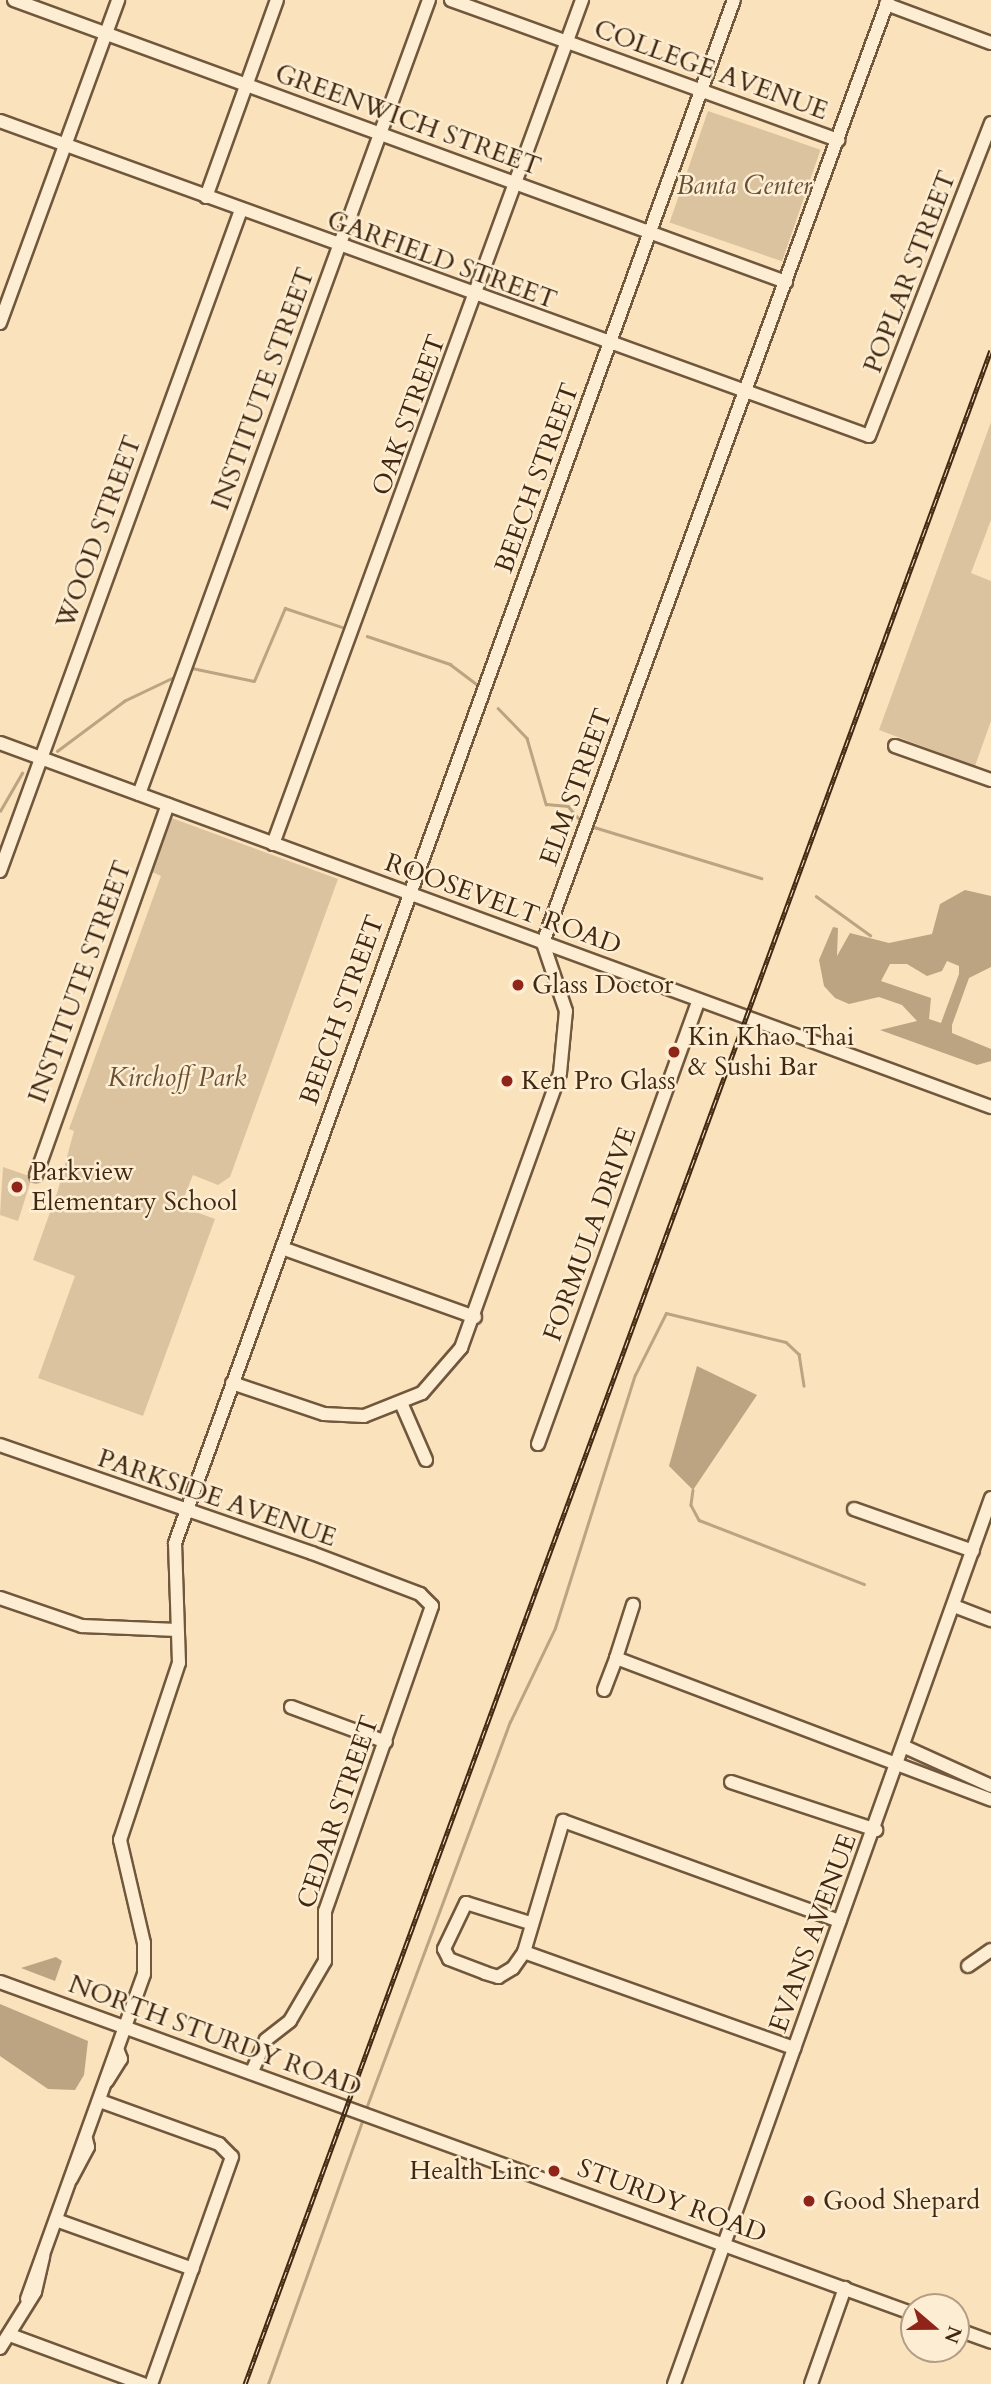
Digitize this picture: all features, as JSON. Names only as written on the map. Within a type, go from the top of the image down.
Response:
[{"type":"street","name":"GREENWICH STREET","points":[[14,0],[786,282]]},
{"type":"street","points":[[0,323],[118,0]]},
{"type":"street","points":[[206,197],[277,0]]},
{"type":"street","name":"INSTITUTE STREET","points":[[139,794],[429,0]]},
{"type":"street","name":"COLLEGE AVENUE","points":[[450,0],[838,140]]},
{"type":"street","name":"OAK STREET","points":[[273,844],[476,297],[582,0]]},
{"type":"street","name":"BEECH STREET","points":[[0,2348],[10,2335],[27,2299],[35,2292],[43,2256],[71,2179],[68,2172],[86,2139],[107,2081],[121,2059],[118,2051],[146,1959],[121,1829],[177,1672],[172,1567],[186,1513],[408,893],[610,346],[734,0]]},
{"type":"street","points":[[887,2],[991,43]]},
{"type":"street","name":"ELM STREET","points":[[543,943],[887,2]]},
{"type":"street","name":"GARFIELD STREET","points":[[0,121],[744,395],[869,436]]},
{"type":"street","name":"POPLAR STREET","points":[[869,436],[991,123]]},
{"type":"street","name":"WOOD STREET","points":[[0,871],[241,210]]},
{"type":"street","name":"ROOSEVELT ROAD","points":[[0,743],[991,1107]]},
{"type":"street","points":[[895,746],[991,780]]},
{"type":"street","name":"INSTITUTE STREET","points":[[36,1175],[168,805]]},
{"type":"street","points":[[232,1383],[338,1416],[402,1405],[442,1376],[475,1317],[567,1041],[566,1011],[543,943]]},
{"type":"street","name":"FORMULA DRIVE","points":[[538,1444],[699,1000]]},
{"type":"street","points":[[282,1248],[475,1317]]},
{"type":"street","points":[[402,1405],[426,1460]]},
{"type":"street","name":"PARKSIDE AVENUE","points":[[0,1445],[420,1594]]},
{"type":"street","name":"EVANS AVENUE","points":[[674,2384],[840,1921],[876,1830],[991,1497]]},
{"type":"street","points":[[854,1509],[973,1551]]},
{"type":"street","name":"CEDAR STREET","points":[[251,2073],[266,2040],[290,2021],[325,1962],[325,1911],[432,1617],[429,1601],[420,1594]]},
{"type":"street","points":[[0,1598],[82,1626],[177,1630]]},
{"type":"street","points":[[604,1690],[633,1605]]},
{"type":"street","points":[[954,1606],[991,1620]]},
{"type":"street","points":[[616,1658],[900,1762],[991,1800]]},
{"type":"street","points":[[291,1707],[386,1742]]},
{"type":"street","points":[[905,1747],[991,1786]]},
{"type":"street","points":[[732,1782],[876,1830]]},
{"type":"street","points":[[530,1923],[466,1903],[444,1949],[449,1959],[498,1977],[524,1952],[530,1923],[563,1821],[840,1921]]},
{"type":"street","points":[[968,1966],[991,1950]]},
{"type":"street","points":[[524,1952],[794,2048]]},
{"type":"street","name":"NORTH STURDY ROAD","points":[[0,1982],[415,2132]]},
{"type":"street","points":[[100,2101],[230,2153],[193,2269],[151,2384]]},
{"type":"street","name":"STURDY ROAD","points":[[415,2132],[900,2309]]},
{"type":"street","points":[[56,2220],[193,2269]]},
{"type":"street","points":[[811,2384],[845,2288]]},
{"type":"street","points":[[970,2334],[991,2342]]},
{"type":"street","points":[[10,2335],[143,2384]]},
{"type":"green space","name":"Banta Center","points":[[708,111],[821,150],[782,261],[670,223]]},
{"type":"green space","points":[[991,422],[991,520],[971,573],[991,581],[991,721],[975,766],[879,730]]},
{"type":"green space","name":"Kirchoff Park","points":[[169,817],[338,879],[230,1177],[218,1185],[193,1175],[185,1195],[182,1207],[215,1219],[143,1416],[38,1378],[75,1276],[33,1260],[58,1190],[74,1131],[69,1129],[161,876],[150,871]]},
{"type":"green space","points":[[3,1167],[32,1177],[18,1221],[0,1215]]},
{"type":"shaded area","points":[[965,890],[991,896],[991,967],[969,978],[952,1025],[952,1033],[991,1049],[991,1061],[977,1065],[880,1030],[917,1021],[902,1005],[879,997],[849,1004],[835,998],[824,986],[819,960],[833,927],[838,928],[837,956],[850,933],[889,943],[932,934],[940,904]],"holes":[[[947,961],[959,966],[959,974],[941,1023],[929,1019],[931,998],[881,981],[890,964],[907,964],[927,976],[942,971]]]},
{"type":"shaded area","points":[[697,1366],[757,1395],[693,1490],[669,1466]]},
{"type":"shaded area","points":[[56,1957],[62,1961],[55,1981],[21,1968]]},
{"type":"shaded area","points":[[0,2004],[88,2041],[84,2075],[75,2090],[48,2089],[0,2056]]},
{"type":"waterway","points":[[192,668],[254,681],[285,608],[342,627]]},
{"type":"waterway","points":[[367,636],[450,664],[477,684]]},
{"type":"waterway","points":[[57,751],[124,701],[174,677]]},
{"type":"waterway","points":[[498,708],[527,738],[546,804],[568,806],[580,820]]},
{"type":"waterway","points":[[0,811],[22,773]]},
{"type":"waterway","points":[[594,827],[761,878]]},
{"type":"waterway","points":[[816,896],[870,935]]},
{"type":"waterway","points":[[367,2106],[510,1722],[555,1628],[635,1375],[666,1313],[786,1342],[799,1354],[804,1386]]},
{"type":"waterway","points":[[693,1490],[691,1505],[699,1520],[864,1584]]},
{"type":"waterway","points":[[268,2384],[362,2121]]},
{"type":"railway","points":[[245,2384],[991,350]]},
{"type":"place","name":"Glass Doctor","points":[[518,985]]},
{"type":"place","name":"Kin Khao Thai & Sushi Bar","points":[[674,1052]]},
{"type":"place","name":"Ken Pro Glass","points":[[507,1081]]},
{"type":"place","name":"Parkview Elementary School","points":[[17,1187]]},
{"type":"place","name":"Health Linc","points":[[554,2171]]},
{"type":"place","name":"Good Shepard","points":[[809,2201]]}]
